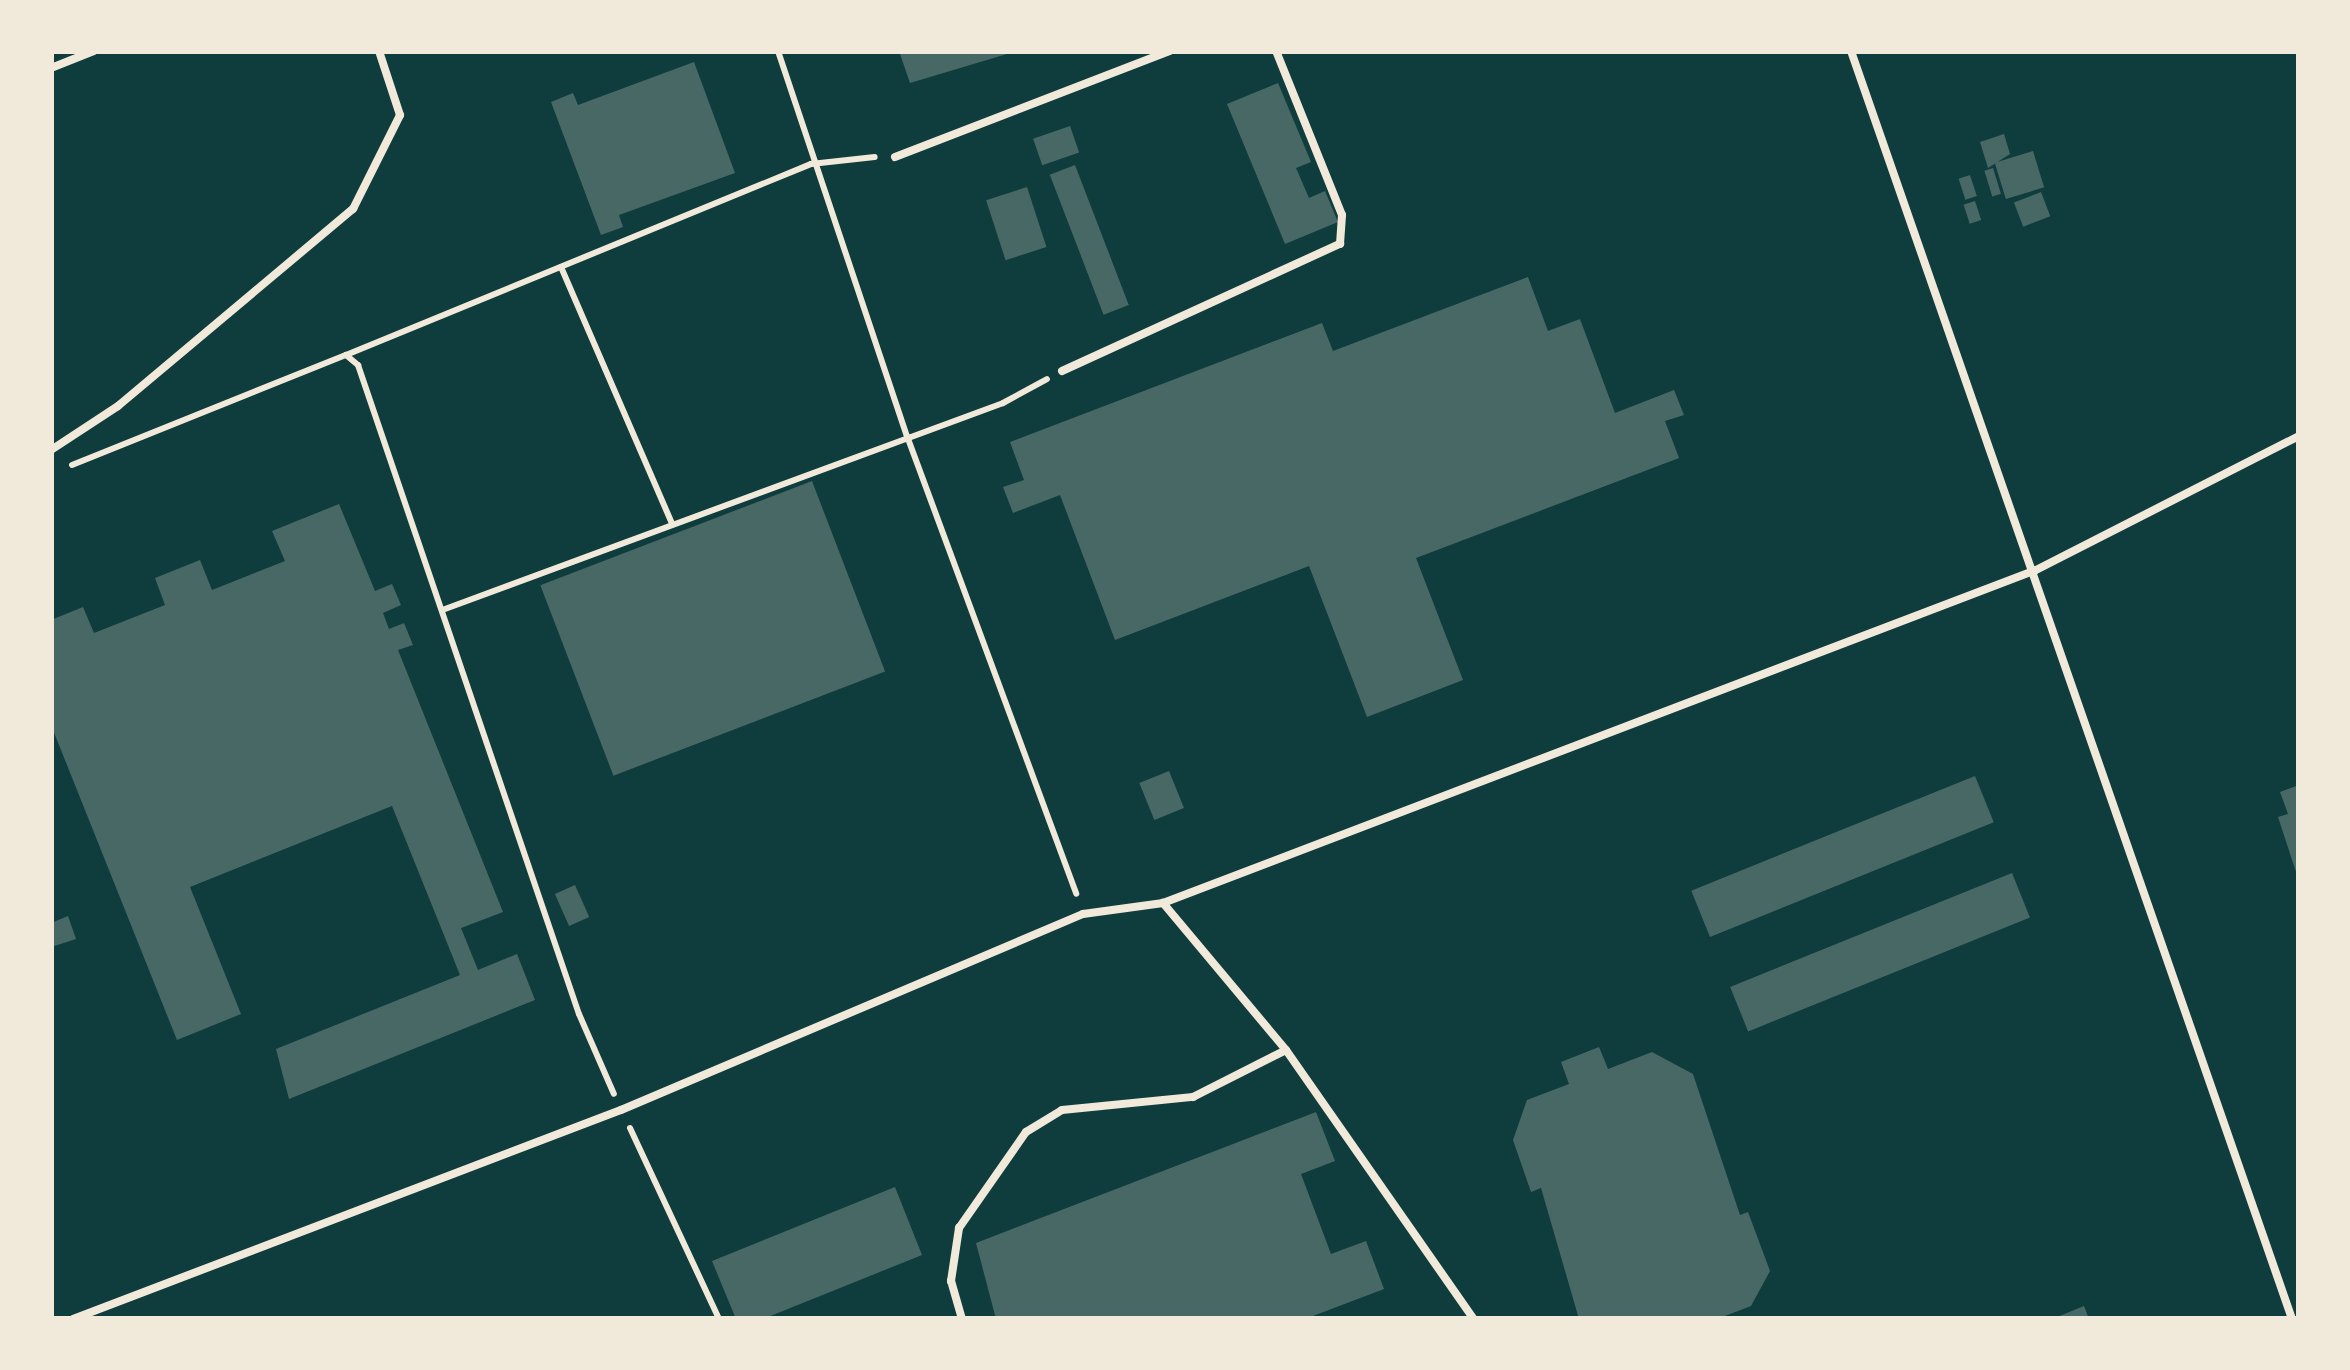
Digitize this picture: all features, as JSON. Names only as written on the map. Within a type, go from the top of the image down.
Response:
[{"type":"lane","points":[[51,68],[94,51]]},
{"type":"lane","points":[[51,450],[118,406],[353,209],[400,115],[379,51]]},
{"type":"lane","points":[[895,157],[1170,51]]},
{"type":"lane","points":[[1062,371],[1340,244],[1342,214],[1276,51]]},
{"type":"lane","points":[[1851,51],[2036,570],[2132,875],[2292,1319]]},
{"type":"lane","points":[[73,1319],[621,1110],[1083,914],[1163,903],[2036,570],[2299,436]]},
{"type":"lane","points":[[1163,903],[1286,1050],[1474,1319]]},
{"type":"lane","points":[[962,1319],[951,1281],[959,1228],[1027,1132],[1062,1110],[1193,1096],[1286,1050]]},
{"type":"path","points":[[778,51],[812,164],[907,436],[1083,914]]},
{"type":"path","points":[[51,470],[99,459],[812,164],[895,157]]},
{"type":"path","points":[[561,266],[672,524]]},
{"type":"path","points":[[346,355],[358,364],[445,609],[580,1014],[719,1319]]},
{"type":"path","points":[[445,609],[1003,403],[1062,371]]},
{"type":"building","points":[[899,51],[1017,51],[910,83]]},
{"type":"building","points":[[694,62],[735,173],[619,215],[623,227],[601,235],[551,102],[573,93],[578,105]]},
{"type":"building","points":[[1278,83],[1311,162],[1296,168],[1309,198],[1325,191],[1338,222],[1285,244],[1227,104]]},
{"type":"building","points":[[1070,126],[1079,152],[1042,165],[1033,139]]},
{"type":"building","points":[[2004,134],[2010,154],[1988,168],[1980,142]]},
{"type":"building","points":[[2033,151],[2044,187],[2006,199],[1995,163]]},
{"type":"building","points":[[1075,165],[1129,305],[1104,315],[1050,175]]},
{"type":"building","points":[[1993,168],[2001,194],[1992,196],[1984,171]]},
{"type":"building","points":[[1970,175],[1977,196],[1965,200],[1959,179]]},
{"type":"building","points":[[1027,187],[1046,247],[1006,260],[986,200]]},
{"type":"building","points":[[2041,192],[2050,216],[2023,227],[2014,202]]},
{"type":"building","points":[[1975,201],[1981,220],[1970,224],[1964,205]]},
{"type":"building","points":[[1528,277],[1548,331],[1580,319],[1615,413],[1674,390],[1684,415],[1665,421],[1679,458],[1416,558],[1463,680],[1367,717],[1309,566],[1115,640],[1060,495],[1013,513],[1003,487],[1024,480],[1010,442],[1322,323],[1333,351]]},
{"type":"building","points":[[812,481],[885,671],[613,776],[540,585]]},
{"type":"building","points":[[339,504],[375,591],[392,584],[401,605],[383,613],[389,629],[404,623],[413,645],[398,650],[503,912],[461,928],[478,970],[517,954],[535,1000],[289,1099],[276,1049],[460,975],[392,806],[190,887],[241,1014],[177,1040],[51,725],[51,620],[83,607],[94,633],[165,605],[155,578],[200,560],[212,590],[285,561],[272,531]]},
{"type":"building","points":[[1169,771],[1184,808],[1154,820],[1139,783]]},
{"type":"building","points":[[1975,776],[1994,822],[1710,937],[1691,891]]},
{"type":"building","points":[[2299,785],[2298,878],[2278,817],[2288,814],[2280,792]]},
{"type":"building","points":[[2012,873],[2030,918],[1748,1031],[1730,987]]},
{"type":"building","points":[[575,885],[589,917],[569,926],[555,894]]},
{"type":"building","points":[[68,916],[76,939],[51,947],[51,923]]},
{"type":"building","points":[[1599,1047],[1608,1069],[1652,1052],[1693,1074],[1740,1215],[1748,1212],[1770,1271],[1751,1306],[1717,1319],[1579,1319],[1541,1188],[1531,1192],[1513,1140],[1527,1100],[1569,1084],[1561,1062]]},
{"type":"building","points":[[1316,1112],[1335,1161],[1301,1174],[1331,1254],[1366,1241],[1384,1289],[1305,1319],[996,1319],[976,1243]]},
{"type":"building","points":[[895,1187],[922,1255],[763,1319],[736,1319],[712,1261]]},
{"type":"building","points":[[2084,1306],[2089,1319],[2052,1319]]}]
